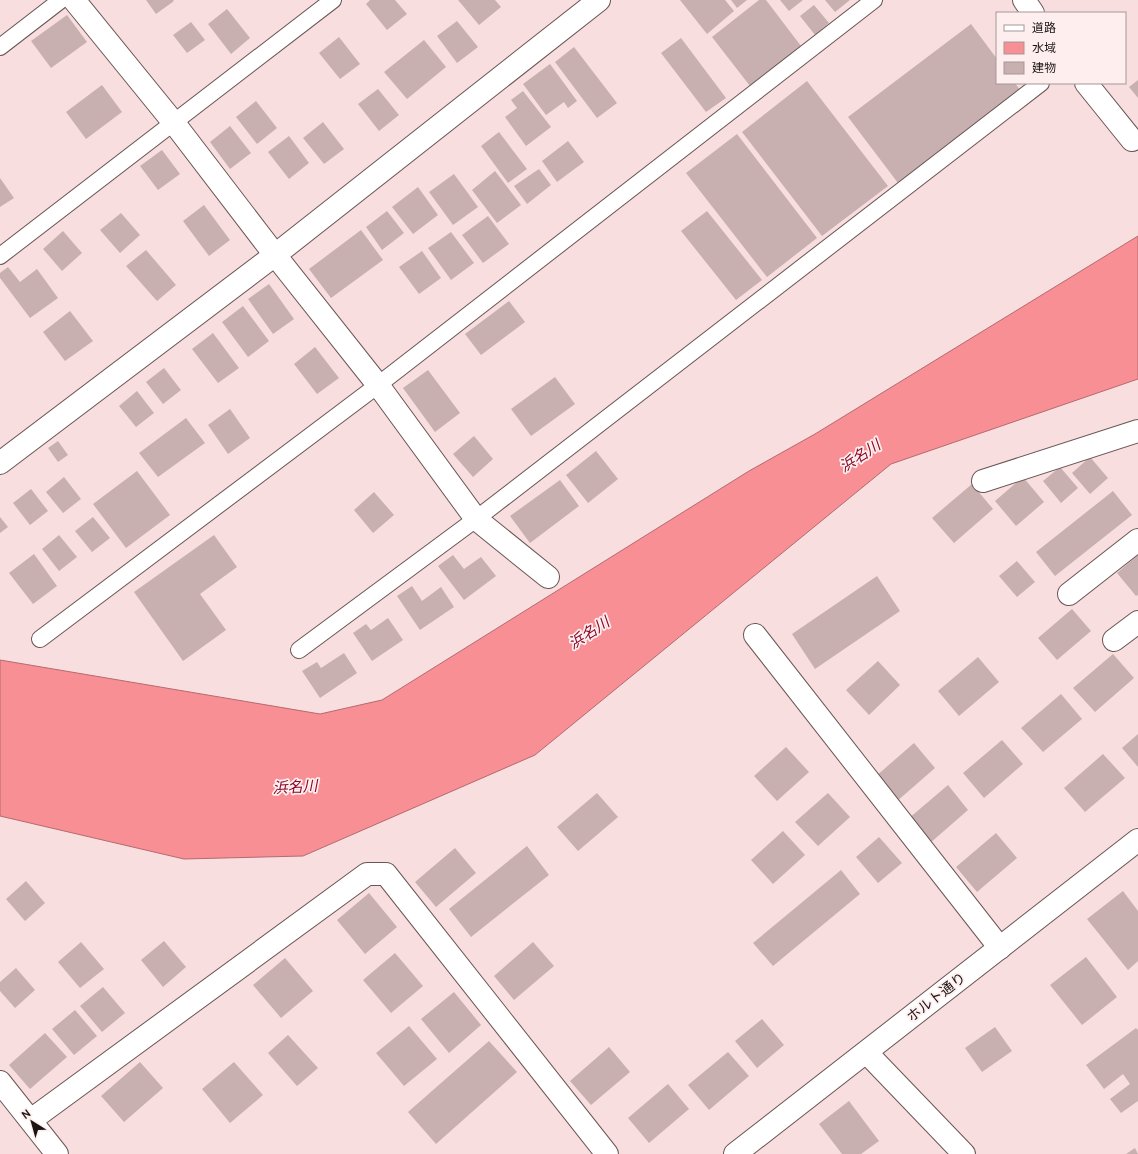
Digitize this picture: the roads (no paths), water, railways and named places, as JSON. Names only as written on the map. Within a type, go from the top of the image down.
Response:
[{"type":"street","points":[[74,0],[174,123],[378,386],[476,519],[548,577]]},
{"type":"street","points":[[0,464],[275,255],[599,0]]},
{"type":"street","points":[[1024,0],[1032,12]]},
{"type":"street","points":[[1087,84],[1132,140]]},
{"type":"street","points":[[982,481],[1138,431]]},
{"type":"street","points":[[1069,594],[1138,540]]},
{"type":"street","points":[[1114,640],[1138,622]]},
{"type":"street","points":[[755,635],[1000,948]]},
{"type":"street","name":"ホルト通り","points":[[735,1154],[1138,840]]},
{"type":"street","points":[[31,1120],[367,874],[386,874],[607,1154]]},
{"type":"street","points":[[866,1052],[964,1154]]},
{"type":"street","points":[[0,1082],[57,1154]]},
{"type":"lane","points":[[0,47],[61,0]]},
{"type":"lane","points":[[0,256],[333,0]]},
{"type":"lane","points":[[40,640],[378,386],[874,0]]},
{"type":"lane","points":[[299,650],[476,519],[1040,84]]},
{"type":"water","name":"浜名川","points":[[1138,236],[1138,379],[891,464],[535,755],[303,856],[184,859],[0,816],[0,660],[320,714],[382,700],[749,471],[815,434]]}]
